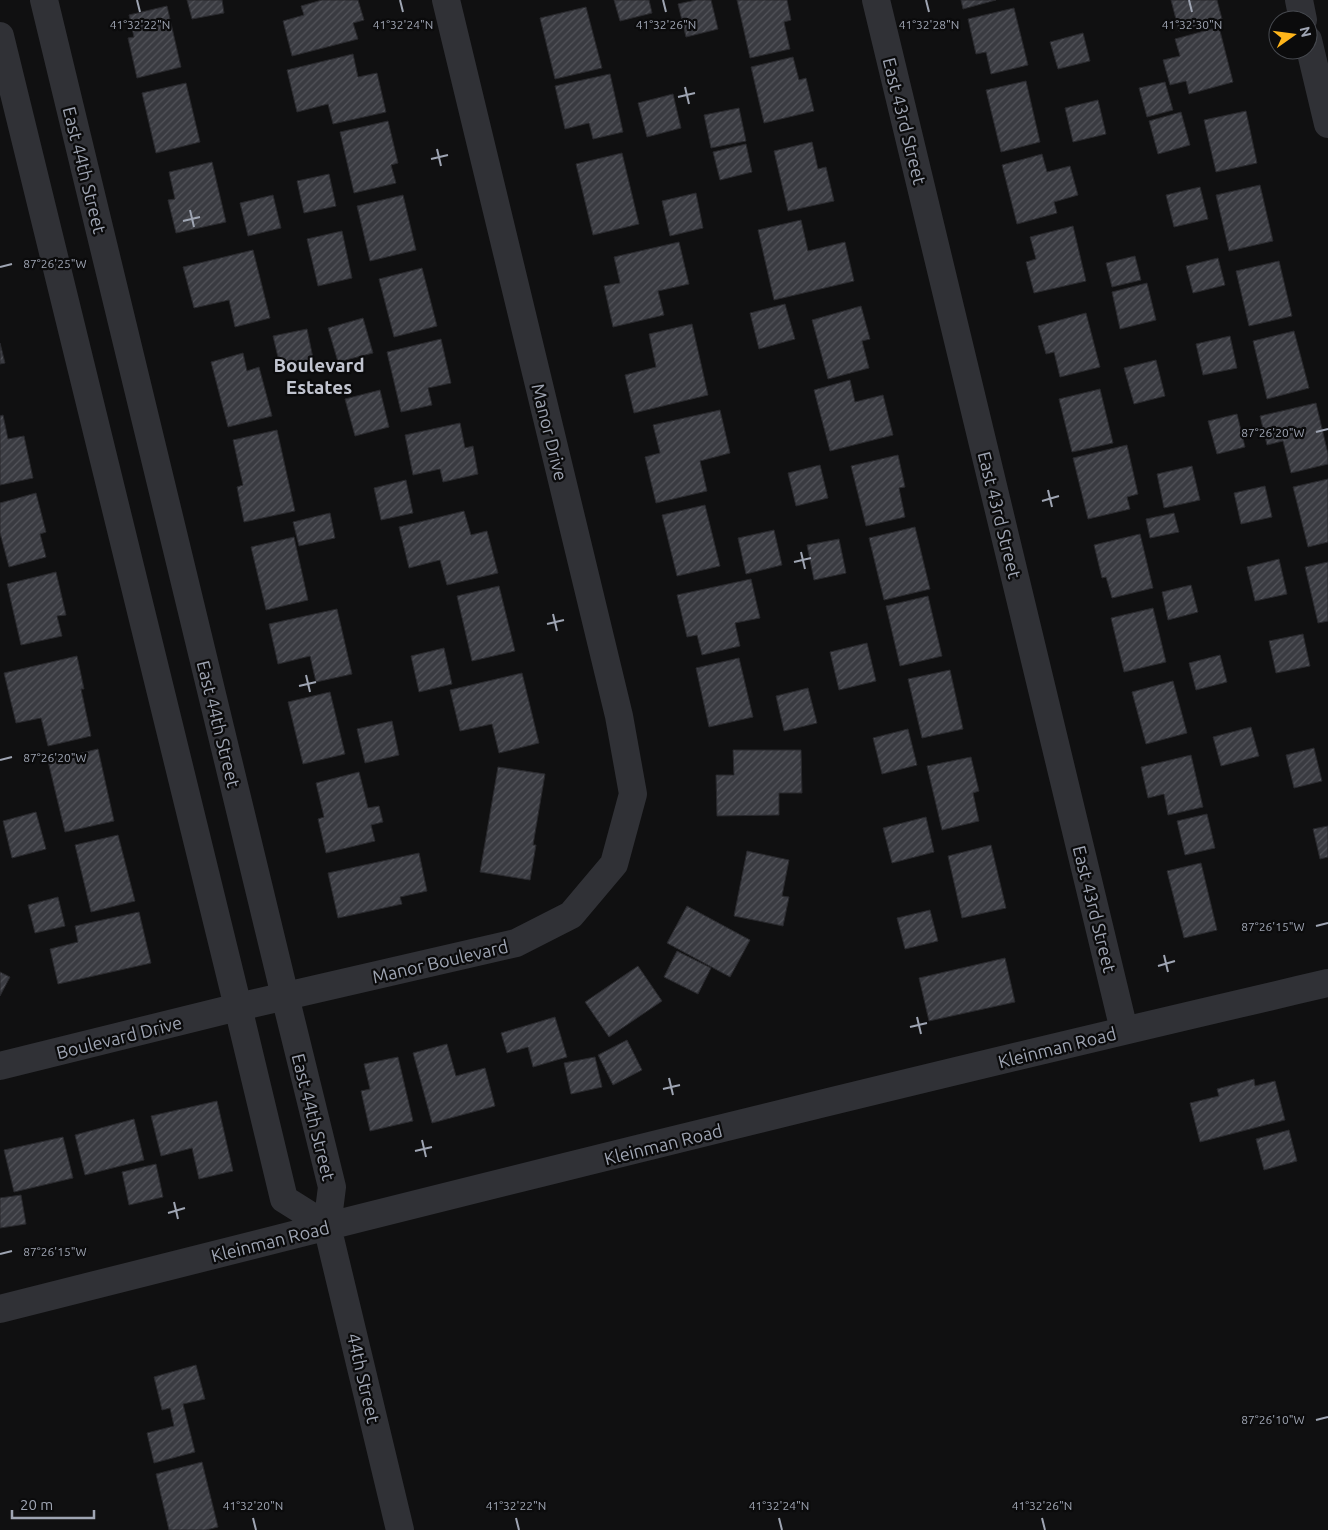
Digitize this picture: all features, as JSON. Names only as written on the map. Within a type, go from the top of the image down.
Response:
[{"type":"street","name":"East 44th Street","points":[[44,0],[332,1188],[327,1226]]},
{"type":"street","name":"Manor Drive","points":[[446,0],[619,716],[633,794],[614,864]]},
{"type":"street","name":"East 43rd Street","points":[[876,0],[1124,1030]]},
{"type":"street","points":[[0,36],[284,1199],[327,1226]]},
{"type":"street","points":[[1313,60],[1328,124]]},
{"type":"street","name":"Manor Boulevard","points":[[238,1007],[516,943],[571,915],[614,864]]},
{"type":"street","name":"Kleinman Road","points":[[0,1310],[327,1226],[1124,1030],[1328,983]]},
{"type":"street","name":"Boulevard Drive","points":[[0,1066],[238,1007]]},
{"type":"street","name":"44th Street","points":[[327,1226],[400,1530]]},
{"type":"building","points":[[187,0],[222,0],[224,13],[192,19]]},
{"type":"building","points":[[322,0],[358,0],[364,20],[353,23],[358,39],[292,56],[283,21],[304,15],[301,6]]},
{"type":"building","points":[[614,0],[649,0],[652,13],[620,21]]},
{"type":"building","points":[[696,0],[711,0],[718,29],[686,37],[678,4]]},
{"type":"building","points":[[737,0],[787,0],[791,20],[784,22],[790,49],[750,58]]},
{"type":"building","points":[[961,0],[996,0],[963,9]]},
{"type":"building","points":[[1171,0],[1217,0],[1222,19],[1179,31]]},
{"type":"building","points":[[167,6],[181,67],[137,78],[128,38],[134,37],[129,15]]},
{"type":"building","points":[[586,7],[602,68],[555,79],[540,18]]},
{"type":"building","points":[[1014,8],[1028,65],[991,74],[986,52],[976,54],[968,19]]},
{"type":"building","points":[[1219,27],[1233,82],[1189,94],[1186,81],[1170,85],[1163,60],[1180,56],[1175,39]]},
{"type":"building","points":[[1083,33],[1090,61],[1058,69],[1050,42]]},
{"type":"building","points":[[353,54],[358,77],[377,73],[386,112],[333,124],[328,104],[297,112],[287,70]]},
{"type":"building","points":[[793,57],[799,80],[806,78],[814,111],[764,123],[751,67]]},
{"type":"building","points":[[610,74],[623,132],[593,139],[589,123],[565,129],[555,86]]},
{"type":"building","points":[[1026,81],[1040,142],[1001,152],[986,90]]},
{"type":"building","points":[[1165,82],[1173,110],[1147,117],[1139,88]]},
{"type":"building","points":[[186,83],[200,142],[156,153],[142,93]]},
{"type":"building","points":[[673,94],[681,128],[647,137],[638,103]]},
{"type":"building","points":[[1098,100],[1106,134],[1073,142],[1065,108]]},
{"type":"building","points":[[739,108],[746,141],[711,148],[704,115]]},
{"type":"building","points":[[1246,111],[1257,163],[1216,172],[1204,120]]},
{"type":"building","points":[[1181,112],[1190,145],[1158,154],[1149,121]]},
{"type":"building","points":[[388,121],[398,163],[391,165],[396,183],[354,193],[340,132]]},
{"type":"building","points":[[812,142],[818,169],[826,167],[834,201],[788,211],[774,151]]},
{"type":"building","points":[[746,144],[752,172],[720,180],[713,152]]},
{"type":"building","points":[[622,153],[639,224],[593,235],[576,164]]},
{"type":"building","points":[[1042,154],[1047,172],[1070,166],[1078,195],[1054,202],[1057,213],[1017,224],[1002,165]]},
{"type":"building","points":[[212,162],[226,222],[176,233],[168,200],[175,199],[169,172]]},
{"type":"building","points":[[329,174],[336,206],[304,213],[297,181]]},
{"type":"building","points":[[1260,185],[1273,241],[1229,251],[1216,195]]},
{"type":"building","points":[[1200,187],[1208,219],[1174,227],[1166,195]]},
{"type":"building","points":[[696,193],[703,228],[670,236],[662,201]]},
{"type":"building","points":[[273,195],[281,228],[248,236],[240,203]]},
{"type":"building","points":[[403,195],[416,250],[370,261],[357,206]]},
{"type":"building","points":[[801,220],[808,251],[845,242],[854,281],[774,300],[758,230]]},
{"type":"building","points":[[1073,226],[1086,281],[1034,293],[1026,262],[1036,259],[1030,237]]},
{"type":"building","points":[[342,231],[352,278],[318,286],[307,239]]},
{"type":"building","points":[[679,242],[689,284],[658,291],[664,315],[613,327],[604,286],[620,283],[614,257]]},
{"type":"building","points":[[253,250],[270,318],[235,327],[229,300],[194,308],[183,267]]},
{"type":"building","points":[[1135,256],[1141,280],[1112,287],[1106,263]]},
{"type":"building","points":[[1218,258],[1225,285],[1193,293],[1186,266]]},
{"type":"building","points":[[1279,261],[1292,316],[1249,326],[1236,271]]},
{"type":"building","points":[[422,268],[437,326],[394,337],[379,279]]},
{"type":"building","points":[[1147,283],[1156,320],[1120,329],[1112,292]]},
{"type":"building","points":[[785,304],[795,339],[759,349],[750,313]]},
{"type":"building","points":[[861,306],[870,339],[862,341],[869,368],[828,379],[812,320]]},
{"type":"building","points":[[1086,313],[1100,367],[1060,377],[1054,352],[1046,354],[1038,326]]},
{"type":"building","points":[[363,318],[373,353],[338,362],[328,328]]},
{"type":"building","points":[[692,324],[708,395],[634,413],[625,375],[656,367],[649,334]]},
{"type":"building","points":[[307,329],[314,363],[281,370],[273,336]]},
{"type":"building","points":[[1294,331],[1309,388],[1267,399],[1253,341]]},
{"type":"building","points":[[1230,336],[1237,368],[1203,375],[1196,344]]},
{"type":"building","points":[[441,339],[451,383],[428,388],[432,405],[401,412],[387,352]]},
{"type":"building","points":[[0,343],[5,363],[0,364]]},
{"type":"building","points":[[243,353],[247,371],[259,367],[272,416],[228,427],[211,362]]},
{"type":"building","points":[[1156,360],[1165,396],[1134,404],[1124,368]]},
{"type":"building","points":[[850,380],[855,402],[883,395],[893,435],[830,451],[814,390]]},
{"type":"building","points":[[1100,389],[1113,443],[1072,452],[1059,399]]},
{"type":"building","points":[[380,390],[389,427],[355,436],[345,399]]},
{"type":"building","points":[[1316,403],[1328,454],[1328,464],[1291,473],[1283,441],[1267,445],[1260,416]]},
{"type":"building","points":[[720,410],[730,453],[700,461],[707,491],[656,503],[645,457],[660,453],[653,425]]},
{"type":"building","points":[[1237,414],[1245,447],[1217,454],[1208,421]]},
{"type":"building","points":[[3,415],[8,439],[24,436],[33,478],[0,485],[0,416]]},
{"type":"building","points":[[460,423],[465,448],[473,446],[478,474],[443,482],[440,469],[413,475],[405,435]]},
{"type":"building","points":[[277,430],[295,511],[244,522],[237,487],[243,485],[233,440]]},
{"type":"building","points":[[1127,445],[1138,494],[1127,497],[1130,509],[1088,519],[1073,458]]},
{"type":"building","points":[[898,455],[905,487],[899,488],[905,517],[866,526],[851,466]]},
{"type":"building","points":[[820,465],[828,498],[796,506],[788,473]]},
{"type":"building","points":[[1192,466],[1200,500],[1164,508],[1157,474]]},
{"type":"building","points":[[1328,479],[1328,542],[1308,547],[1293,487]]},
{"type":"building","points":[[406,480],[413,513],[381,520],[374,488]]},
{"type":"building","points":[[1265,486],[1272,517],[1241,524],[1234,493]]},
{"type":"building","points":[[36,493],[46,532],[40,534],[46,557],[9,567],[0,533],[0,503]]},
{"type":"building","points":[[705,505],[720,566],[677,576],[662,515]]},
{"type":"building","points":[[464,511],[471,535],[487,531],[498,573],[447,585],[440,560],[409,568],[399,527]]},
{"type":"building","points":[[330,513],[335,538],[299,546],[293,522]]},
{"type":"building","points":[[1174,513],[1179,532],[1150,538],[1146,519]]},
{"type":"building","points":[[915,527],[930,589],[884,600],[869,538]]},
{"type":"building","points":[[774,530],[782,565],[746,574],[738,538]]},
{"type":"building","points":[[1140,534],[1153,588],[1112,598],[1106,577],[1102,578],[1094,545]]},
{"type":"building","points":[[294,537],[308,600],[266,610],[251,547]]},
{"type":"building","points":[[839,539],[846,573],[814,580],[807,545]]},
{"type":"building","points":[[1279,559],[1287,594],[1255,601],[1247,567]]},
{"type":"building","points":[[1328,562],[1328,621],[1318,623],[1305,567]]},
{"type":"building","points":[[56,572],[66,615],[57,616],[62,636],[21,645],[7,584]]},
{"type":"building","points":[[751,579],[760,618],[735,623],[740,646],[702,655],[697,635],[687,637],[677,595]]},
{"type":"building","points":[[1191,585],[1198,612],[1168,620],[1162,592]]},
{"type":"building","points":[[499,586],[515,651],[472,661],[457,596]]},
{"type":"building","points":[[928,596],[942,656],[900,666],[886,606]]},
{"type":"building","points":[[1153,608],[1166,662],[1124,672],[1111,618]]},
{"type":"building","points":[[337,609],[352,674],[316,682],[310,656],[278,664],[269,624]]},
{"type":"building","points":[[1303,634],[1310,666],[1276,673],[1269,641]]},
{"type":"building","points":[[867,643],[876,681],[839,690],[830,652]]},
{"type":"building","points":[[444,648],[452,684],[419,692],[411,656]]},
{"type":"building","points":[[1220,655],[1227,682],[1196,690],[1189,663]]},
{"type":"building","points":[[77,656],[84,689],[81,689],[91,736],[48,746],[41,718],[16,723],[4,673]]},
{"type":"building","points":[[739,658],[753,717],[709,727],[696,668]]},
{"type":"building","points":[[950,670],[963,729],[922,738],[908,679]]},
{"type":"building","points":[[522,673],[539,743],[499,753],[492,724],[460,731],[450,690]]},
{"type":"building","points":[[1173,681],[1187,733],[1146,744],[1132,692]]},
{"type":"building","points":[[808,688],[817,723],[784,731],[776,696]]},
{"type":"building","points":[[330,692],[345,754],[303,764],[288,702]]},
{"type":"building","points":[[392,721],[399,755],[365,763],[357,729]]},
{"type":"building","points":[[1251,727],[1259,756],[1221,766],[1213,737]]},
{"type":"building","points":[[908,729],[917,765],[882,774],[873,738]]},
{"type":"building","points":[[1314,748],[1322,781],[1294,788],[1286,755]]},
{"type":"building","points":[[98,749],[114,821],[65,832],[48,761]]},
{"type":"building","points":[[733,750],[801,750],[802,793],[779,793],[779,815],[717,816],[716,775],[734,775]]},
{"type":"building","points":[[1191,755],[1203,807],[1168,815],[1164,794],[1148,798],[1141,767]]},
{"type":"building","points":[[971,757],[979,791],[973,793],[979,821],[942,830],[927,766]]},
{"type":"building","points":[[498,767],[545,774],[533,845],[536,845],[530,880],[480,872]]},
{"type":"building","points":[[359,772],[368,808],[379,806],[383,822],[371,825],[375,841],[326,853],[318,819],[324,817],[316,783]]},
{"type":"building","points":[[36,812],[46,849],[12,858],[3,821]]},
{"type":"building","points":[[1207,814],[1215,848],[1185,855],[1177,821]]},
{"type":"building","points":[[926,817],[934,852],[892,863],[883,828]]},
{"type":"building","points":[[1328,826],[1328,857],[1320,859],[1313,829]]},
{"type":"building","points":[[118,835],[135,901],[91,912],[75,845]]},
{"type":"building","points":[[991,845],[1006,908],[962,918],[948,856]]},
{"type":"building","points":[[747,851],[789,860],[782,896],[789,897],[783,926],[734,916]]},
{"type":"building","points":[[419,853],[427,891],[400,897],[402,904],[338,918],[328,873]]},
{"type":"building","points":[[1201,863],[1217,930],[1184,938],[1167,871]]},
{"type":"building","points":[[58,897],[65,926],[35,933],[28,905]]},
{"type":"building","points":[[687,906],[750,940],[730,977],[667,943]]},
{"type":"building","points":[[930,910],[938,941],[905,949],[897,918]]},
{"type":"building","points":[[139,912],[151,963],[58,984],[50,949],[78,942],[75,926]]},
{"type":"building","points":[[677,951],[711,968],[698,994],[664,977]]},
{"type":"building","points":[[1005,958],[1015,1002],[929,1021],[919,978]]},
{"type":"building","points":[[638,966],[662,1001],[609,1037],[585,1002]]},
{"type":"building","points":[[0,972],[10,977],[0,996]]},
{"type":"building","points":[[555,1017],[567,1057],[533,1067],[528,1047],[507,1053],[501,1033]]},
{"type":"building","points":[[627,1040],[642,1070],[613,1085],[598,1055]]},
{"type":"building","points":[[447,1044],[456,1076],[485,1068],[495,1106],[432,1123],[413,1053]]},
{"type":"building","points":[[398,1057],[413,1121],[370,1131],[361,1091],[370,1089],[364,1064]]},
{"type":"building","points":[[595,1057],[602,1087],[571,1094],[564,1063]]},
{"type":"building","points":[[1254,1079],[1255,1086],[1275,1081],[1285,1120],[1200,1142],[1190,1103],[1219,1096],[1217,1089]]},
{"type":"building","points":[[217,1101],[233,1171],[199,1179],[192,1148],[161,1156],[151,1116]]},
{"type":"building","points":[[134,1119],[144,1160],[85,1175],[75,1135]]},
{"type":"building","points":[[1289,1130],[1297,1161],[1264,1170],[1256,1139]]},
{"type":"building","points":[[63,1137],[73,1178],[14,1192],[4,1150]]},
{"type":"building","points":[[156,1164],[163,1197],[129,1205],[122,1172]]},
{"type":"building","points":[[21,1195],[26,1224],[0,1228],[0,1198]]},
{"type":"building","points":[[196,1365],[205,1399],[183,1404],[195,1452],[154,1463],[147,1433],[174,1426],[170,1408],[162,1410],[154,1377]]},
{"type":"building","points":[[202,1462],[218,1527],[206,1530],[169,1530],[156,1474]]},
{"type":"district","name":"Boulevard Estates","points":[[319,376]]}]
